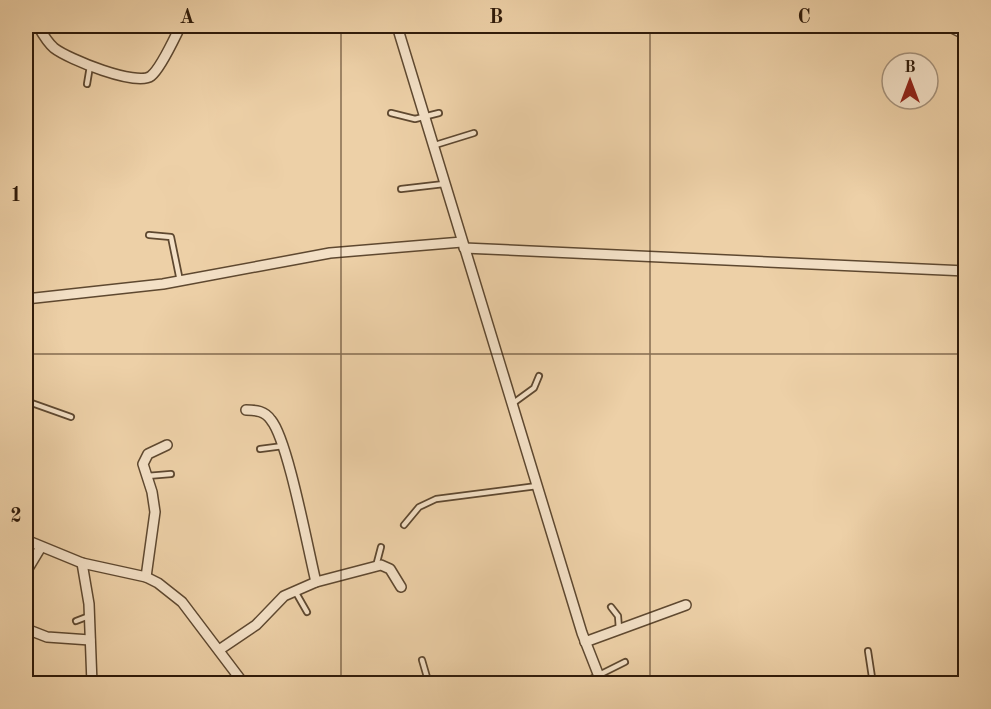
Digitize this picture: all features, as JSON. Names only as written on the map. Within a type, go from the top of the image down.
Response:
[{"type":"street","points":[[38,26],[56,49],[90,66],[141,79],[151,76],[180,27]]},
{"type":"street","points":[[397,26],[585,642],[600,680]]},
{"type":"street","points":[[948,26],[966,35]]},
{"type":"street","points":[[26,299],[77,295],[180,281],[330,253],[463,245],[966,271]]},
{"type":"street","points":[[246,410],[256,410],[268,416],[283,446],[316,582]]},
{"type":"street","points":[[146,577],[155,512],[143,460],[148,454],[167,445]]},
{"type":"street","points":[[26,540],[82,563],[146,577],[182,602],[244,684]]},
{"type":"street","points":[[26,572],[41,547]]},
{"type":"street","points":[[82,563],[89,616],[92,684]]},
{"type":"street","points":[[219,650],[256,625],[277,601],[316,582],[376,566],[386,566],[401,587]]},
{"type":"street","points":[[585,642],[686,604]]},
{"type":"street","points":[[30,630],[47,637],[90,640]]},
{"type":"lane","points":[[87,84],[90,66]]},
{"type":"lane","points":[[391,113],[407,119],[439,112]]},
{"type":"lane","points":[[432,146],[474,133]]},
{"type":"lane","points":[[401,189],[444,184]]},
{"type":"lane","points":[[149,235],[171,237],[180,281]]},
{"type":"lane","points":[[512,404],[534,388],[539,376]]},
{"type":"lane","points":[[26,401],[71,417]]},
{"type":"lane","points":[[260,449],[283,446]]},
{"type":"lane","points":[[147,476],[171,474]]},
{"type":"lane","points":[[404,525],[419,507],[436,499],[537,486]]},
{"type":"lane","points":[[376,566],[381,548]]},
{"type":"lane","points":[[295,591],[307,612]]},
{"type":"lane","points":[[611,607],[618,616],[619,629]]},
{"type":"lane","points":[[76,621],[89,616]]},
{"type":"lane","points":[[867,651],[873,684]]},
{"type":"lane","points":[[422,660],[429,684]]},
{"type":"lane","points":[[581,684],[600,680],[625,662]]}]
